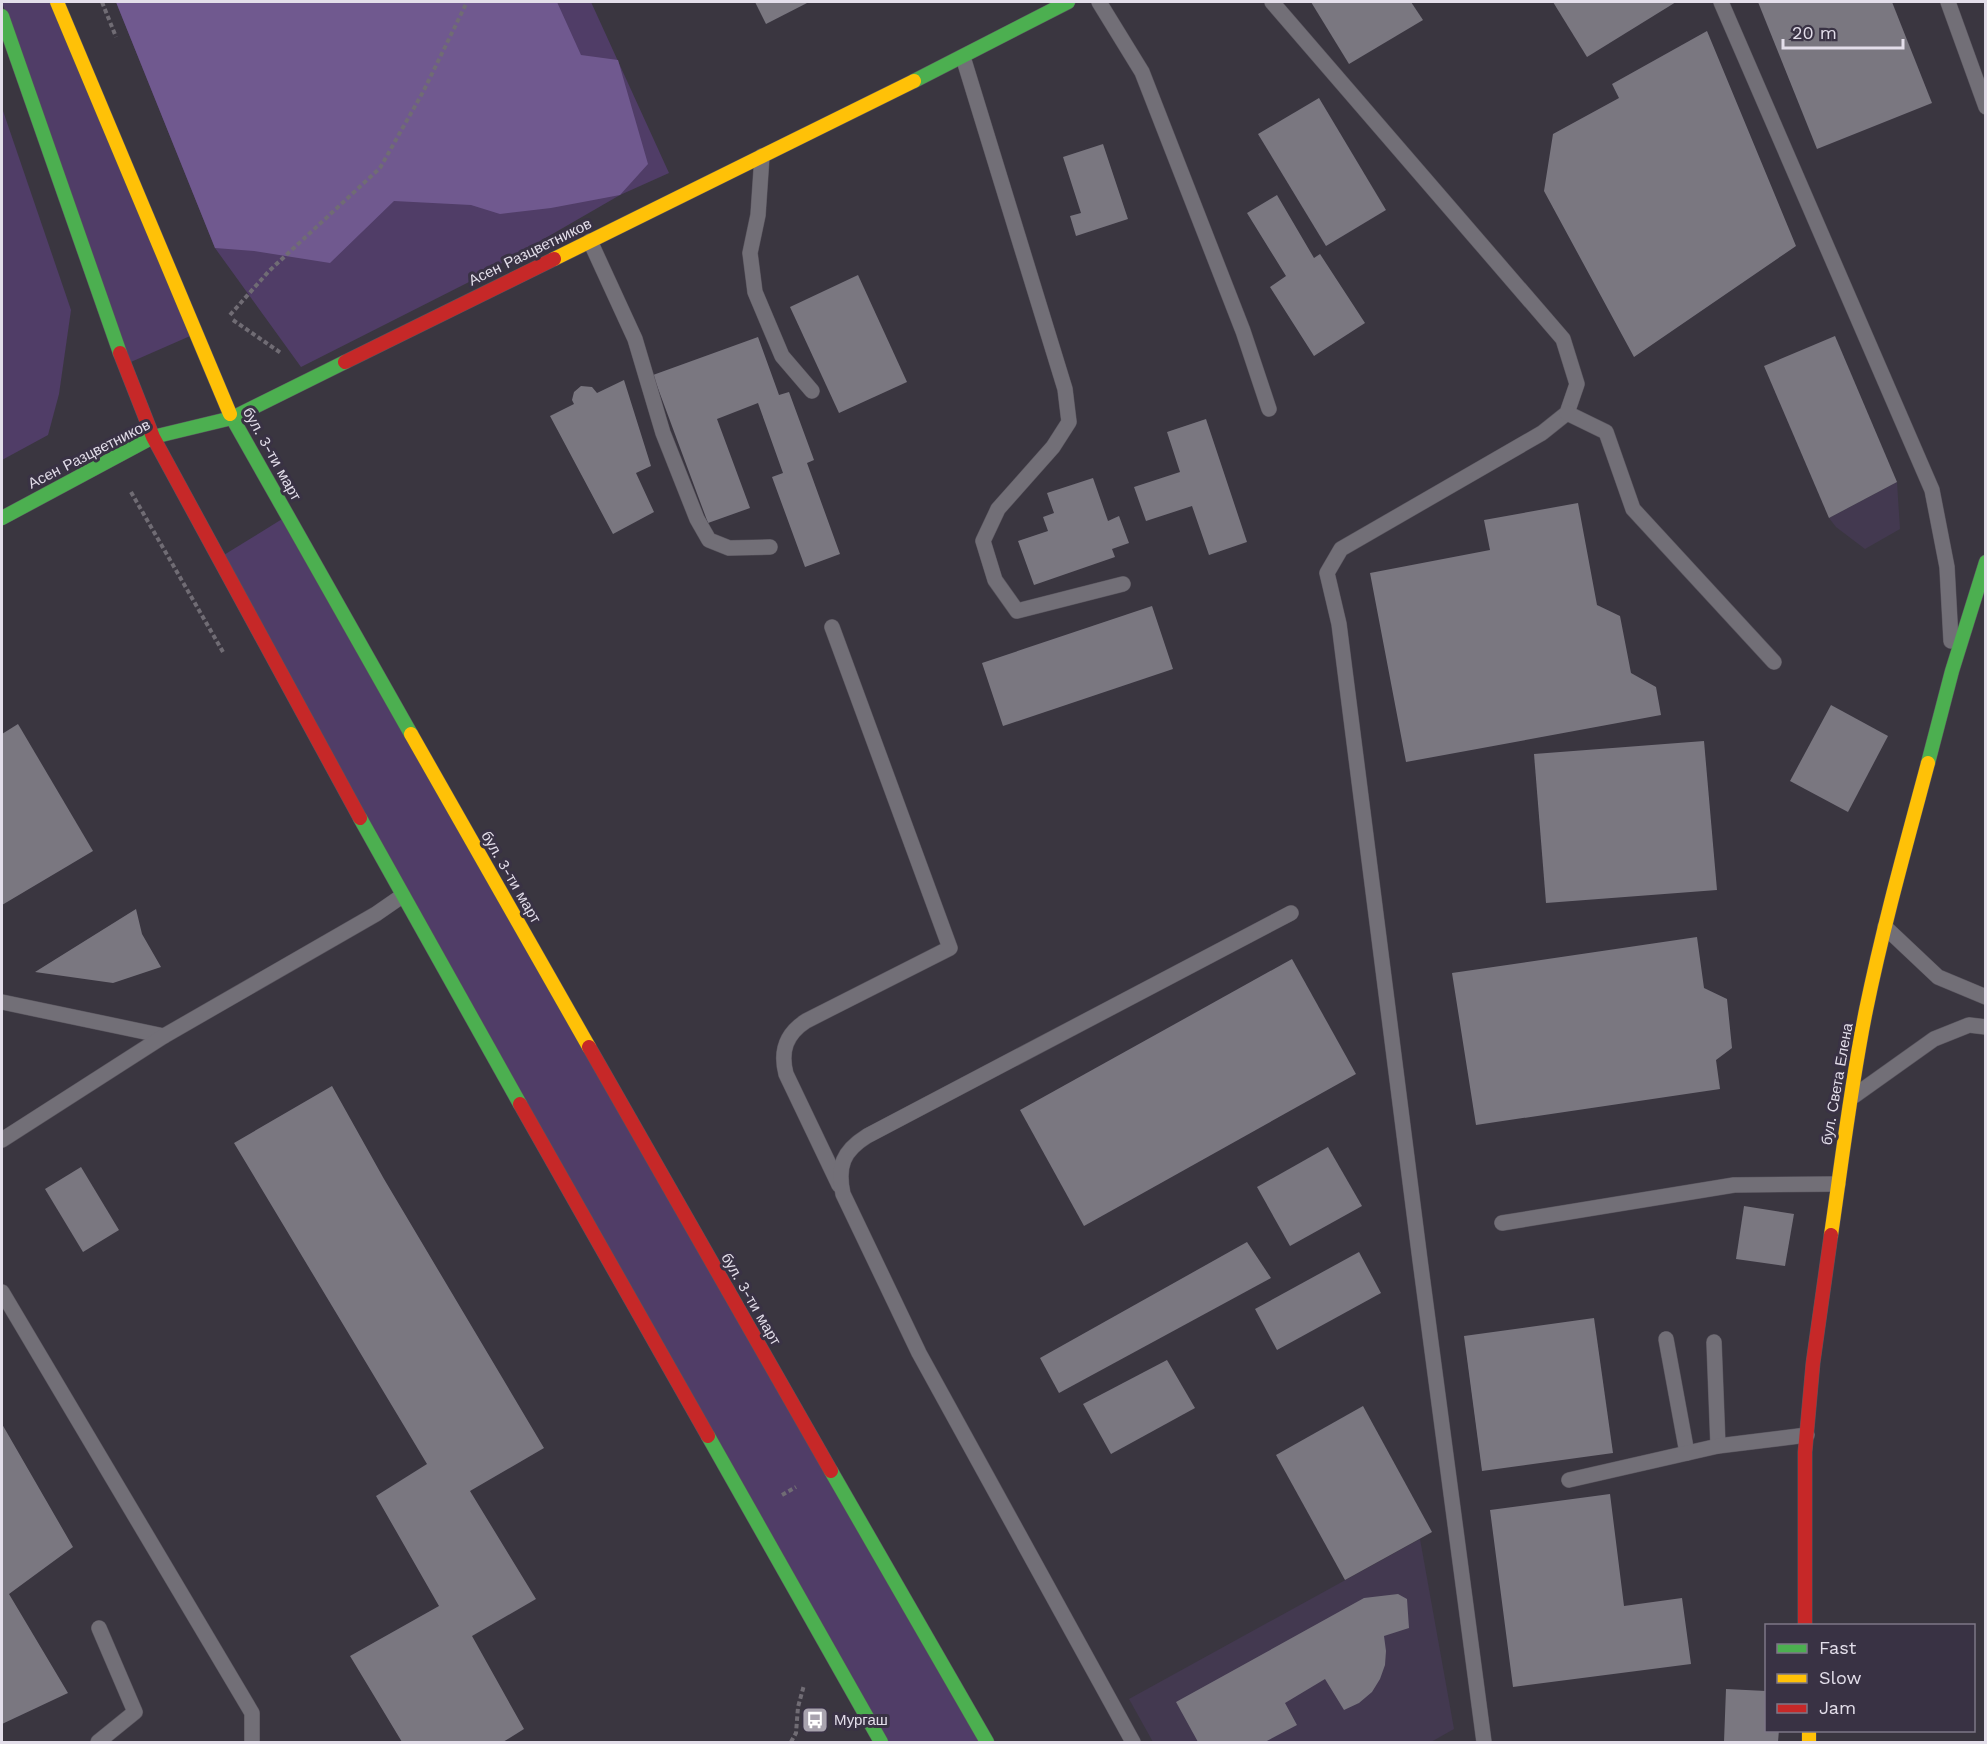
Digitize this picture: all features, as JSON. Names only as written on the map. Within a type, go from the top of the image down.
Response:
[{"type":"street","name":"бул. 3-ти март","points":[[57,2],[232,418],[987,1743]]},
{"type":"street","name":"Асен Разцветников","points":[[2,518],[153,437],[232,418],[963,57],[1068,2]]},
{"type":"street","points":[[2,16],[124,365],[153,437],[402,896],[880,1743]]},
{"type":"street","name":"бул. Света Елена","points":[[1804,1624],[1805,1464],[1813,1363],[1850,1100],[1866,1010],[1885,927],[1952,671],[1986,562]]},
{"type":"lane","points":[[1099,2],[1142,72],[1243,331],[1269,409]]},
{"type":"lane","points":[[1272,2],[1563,339],[1577,384],[1567,413],[1542,433],[1341,549],[1327,573],[1339,624],[1484,1743]]},
{"type":"lane","points":[[1721,2],[1932,490],[1947,567],[1952,671]]},
{"type":"lane","points":[[1948,2],[1986,106]]},
{"type":"lane","points":[[963,57],[1065,389],[1069,422],[1053,447],[998,509],[983,541],[994,580],[1017,611],[1123,584]]},
{"type":"lane","points":[[762,156],[758,215],[750,253],[754,292],[782,356],[812,391]]},
{"type":"lane","points":[[590,241],[635,339],[663,433],[697,519],[709,540],[729,548],[770,547]]},
{"type":"lane","points":[[1567,413],[1606,432],[1633,509],[1774,662]]},
{"type":"lane","points":[[832,627],[950,948],[796,1028],[788,1037],[783,1049],[786,1074],[920,1353],[1133,1743]]},
{"type":"lane","points":[[2,1140],[164,1036],[375,914],[402,896]]},
{"type":"lane","points":[[843,1194],[840,1180],[841,1167],[855,1143],[1291,913]]},
{"type":"lane","points":[[1885,927],[1938,976],[1986,997]]},
{"type":"lane","points":[[2,1002],[164,1036]]},
{"type":"lane","points":[[1850,1100],[1934,1039],[1969,1025],[1986,1027]]},
{"type":"lane","points":[[1502,1223],[1734,1185],[1838,1184]]},
{"type":"lane","points":[[2,1293],[252,1713],[252,1743]]},
{"type":"lane","points":[[1666,1339],[1687,1453]]},
{"type":"lane","points":[[1714,1342],[1718,1446]]},
{"type":"lane","points":[[1569,1480],[1718,1446],[1807,1436]]},
{"type":"lane","points":[[99,1628],[135,1712],[99,1743]]},
{"type":"path","points":[[102,2],[120,46]]},
{"type":"path","points":[[229,317],[269,271],[380,168],[423,92],[467,2]]},
{"type":"path","points":[[224,306],[229,317],[280,351],[299,385]]},
{"type":"path","points":[[750,1513],[829,1468]]},
{"type":"shaded area","points":[[2,2],[57,2],[197,333],[124,365]]},
{"type":"shaded area","points":[[116,2],[591,2],[669,173],[620,195],[471,281],[301,367],[215,248]]},
{"type":"shaded area","points":[[116,2],[557,2],[581,55],[618,60],[648,164],[620,195],[551,208],[500,214],[471,205],[394,201],[330,263],[254,251],[215,248]]},
{"type":"shaded area","points":[[2,108],[71,310],[59,394],[48,435],[2,460]]},
{"type":"shaded area","points":[[1897,482],[1900,529],[1865,549],[1836,527],[1829,518]]},
{"type":"shaded area","points":[[287,516],[987,1742],[884,1742],[219,558]]},
{"type":"shaded area","points":[[1420,1539],[1454,1729],[1431,1742],[1153,1742],[1129,1699]]},
{"type":"building","points":[[755,2],[809,2],[766,24]]},
{"type":"building","points":[[1311,2],[1411,2],[1423,20],[1349,64]]},
{"type":"building","points":[[1553,2],[1676,2],[1587,57]]},
{"type":"building","points":[[1758,2],[1892,2],[1932,103],[1817,149]]},
{"type":"building","points":[[1707,31],[1796,246],[1634,357],[1544,191],[1553,134],[1619,98],[1612,84]]},
{"type":"building","points":[[1319,98],[1386,210],[1326,246],[1258,134]]},
{"type":"building","points":[[1103,144],[1128,219],[1076,236],[1070,216],[1081,213],[1063,157]]},
{"type":"building","points":[[1277,195],[1314,258],[1320,254],[1365,323],[1314,356],[1270,287],[1286,276],[1247,213]]},
{"type":"building","points":[[858,275],[907,382],[839,413],[790,307]]},
{"type":"building","points":[[1835,336],[1897,482],[1829,518],[1764,366]]},
{"type":"building","points":[[758,337],[779,395],[789,392],[814,460],[807,463],[840,554],[805,567],[772,477],[783,473],[758,403],[717,419],[750,508],[708,523],[653,375]]},
{"type":"building","points":[[624,380],[651,466],[636,473],[654,512],[613,534],[550,416],[574,404],[572,400],[574,392],[581,386],[592,387],[597,393]]},
{"type":"building","points":[[1206,419],[1247,542],[1209,555],[1192,506],[1146,521],[1134,487],[1180,472],[1167,432]]},
{"type":"building","points":[[1093,478],[1108,521],[1119,516],[1129,543],[1112,549],[1115,557],[1034,585],[1018,541],[1048,531],[1043,517],[1054,513],[1047,493]]},
{"type":"building","points":[[1578,503],[1597,605],[1620,616],[1631,673],[1656,687],[1661,715],[1406,762],[1370,573],[1490,550],[1484,520]]},
{"type":"building","points":[[1152,606],[1173,669],[1003,726],[982,663]]},
{"type":"building","points":[[1831,705],[1888,736],[1848,812],[1790,781]]},
{"type":"building","points":[[18,724],[93,851],[2,905],[2,734]]},
{"type":"building","points":[[1704,741],[1717,890],[1546,903],[1534,754]]},
{"type":"building","points":[[136,909],[142,934],[161,967],[113,983],[35,972]]},
{"type":"building","points":[[1697,937],[1704,988],[1727,999],[1732,1048],[1716,1060],[1720,1089],[1476,1125],[1452,973]]},
{"type":"building","points":[[1292,959],[1356,1074],[1084,1226],[1020,1110]]},
{"type":"building","points":[[332,1086],[384,1179],[544,1448],[470,1491],[536,1599],[472,1636],[524,1729],[503,1742],[402,1742],[350,1656],[439,1606],[376,1496],[427,1464],[234,1143]]},
{"type":"building","points":[[1328,1147],[1362,1206],[1290,1246],[1257,1187]]},
{"type":"building","points":[[81,1167],[119,1230],[83,1252],[45,1189]]},
{"type":"building","points":[[1744,1206],[1794,1214],[1785,1266],[1736,1259]]},
{"type":"building","points":[[1247,1242],[1271,1278],[1059,1393],[1040,1358]]},
{"type":"building","points":[[1359,1252],[1381,1293],[1277,1350],[1255,1309]]},
{"type":"building","points":[[1594,1318],[1613,1453],[1482,1471],[1464,1336]]},
{"type":"building","points":[[1167,1360],[1195,1408],[1111,1454],[1083,1404]]},
{"type":"building","points":[[1363,1406],[1432,1532],[1345,1580],[1276,1455]]},
{"type":"building","points":[[2,1424],[73,1547],[9,1594],[68,1693],[2,1724]]},
{"type":"building","points":[[1610,1494],[1624,1606],[1682,1598],[1691,1664],[1513,1687],[1490,1510]]},
{"type":"building","points":[[1398,1594],[1407,1599],[1409,1628],[1384,1636],[1385,1665],[1380,1679],[1372,1692],[1359,1703],[1344,1710],[1325,1679],[1285,1703],[1297,1725],[1265,1742],[1198,1742],[1176,1702],[1364,1598]]},
{"type":"building","points":[[1726,1689],[1765,1691],[1765,1732],[1779,1732],[1778,1742],[1724,1742]]},
{"type":"traffic: fast","points":[[914,81],[1068,2]]},
{"type":"traffic: fast","points":[[2,16],[120,353]]},
{"type":"traffic: fast","points":[[2,518],[153,437],[232,418],[345,362]]},
{"type":"traffic: fast","points":[[230,414],[411,734]]},
{"type":"traffic: fast","points":[[1928,763],[1952,671],[1986,562]]},
{"type":"traffic: fast","points":[[360,818],[520,1104]]},
{"type":"traffic: fast","points":[[708,1436],[881,1742]]},
{"type":"traffic: fast","points":[[831,1471],[987,1742]]},
{"type":"traffic: slow","points":[[57,2],[230,414]]},
{"type":"traffic: slow","points":[[554,259],[914,81]]},
{"type":"traffic: slow","points":[[411,734],[589,1047]]},
{"type":"traffic: slow","points":[[1831,1235],[1851,1094],[1866,1010],[1887,917],[1928,763]]},
{"type":"traffic: slow","points":[[1809,1732],[1809,1742]]},
{"type":"traffic: jam","points":[[345,362],[554,259]]},
{"type":"traffic: jam","points":[[120,353],[153,437],[360,818]]},
{"type":"traffic: jam","points":[[589,1047],[831,1471]]},
{"type":"traffic: jam","points":[[520,1104],[708,1436]]},
{"type":"traffic: jam","points":[[1805,1624],[1805,1452],[1813,1363],[1831,1235]]},
{"type":"place","name":"Мургаш","points":[[815,1720]]}]
